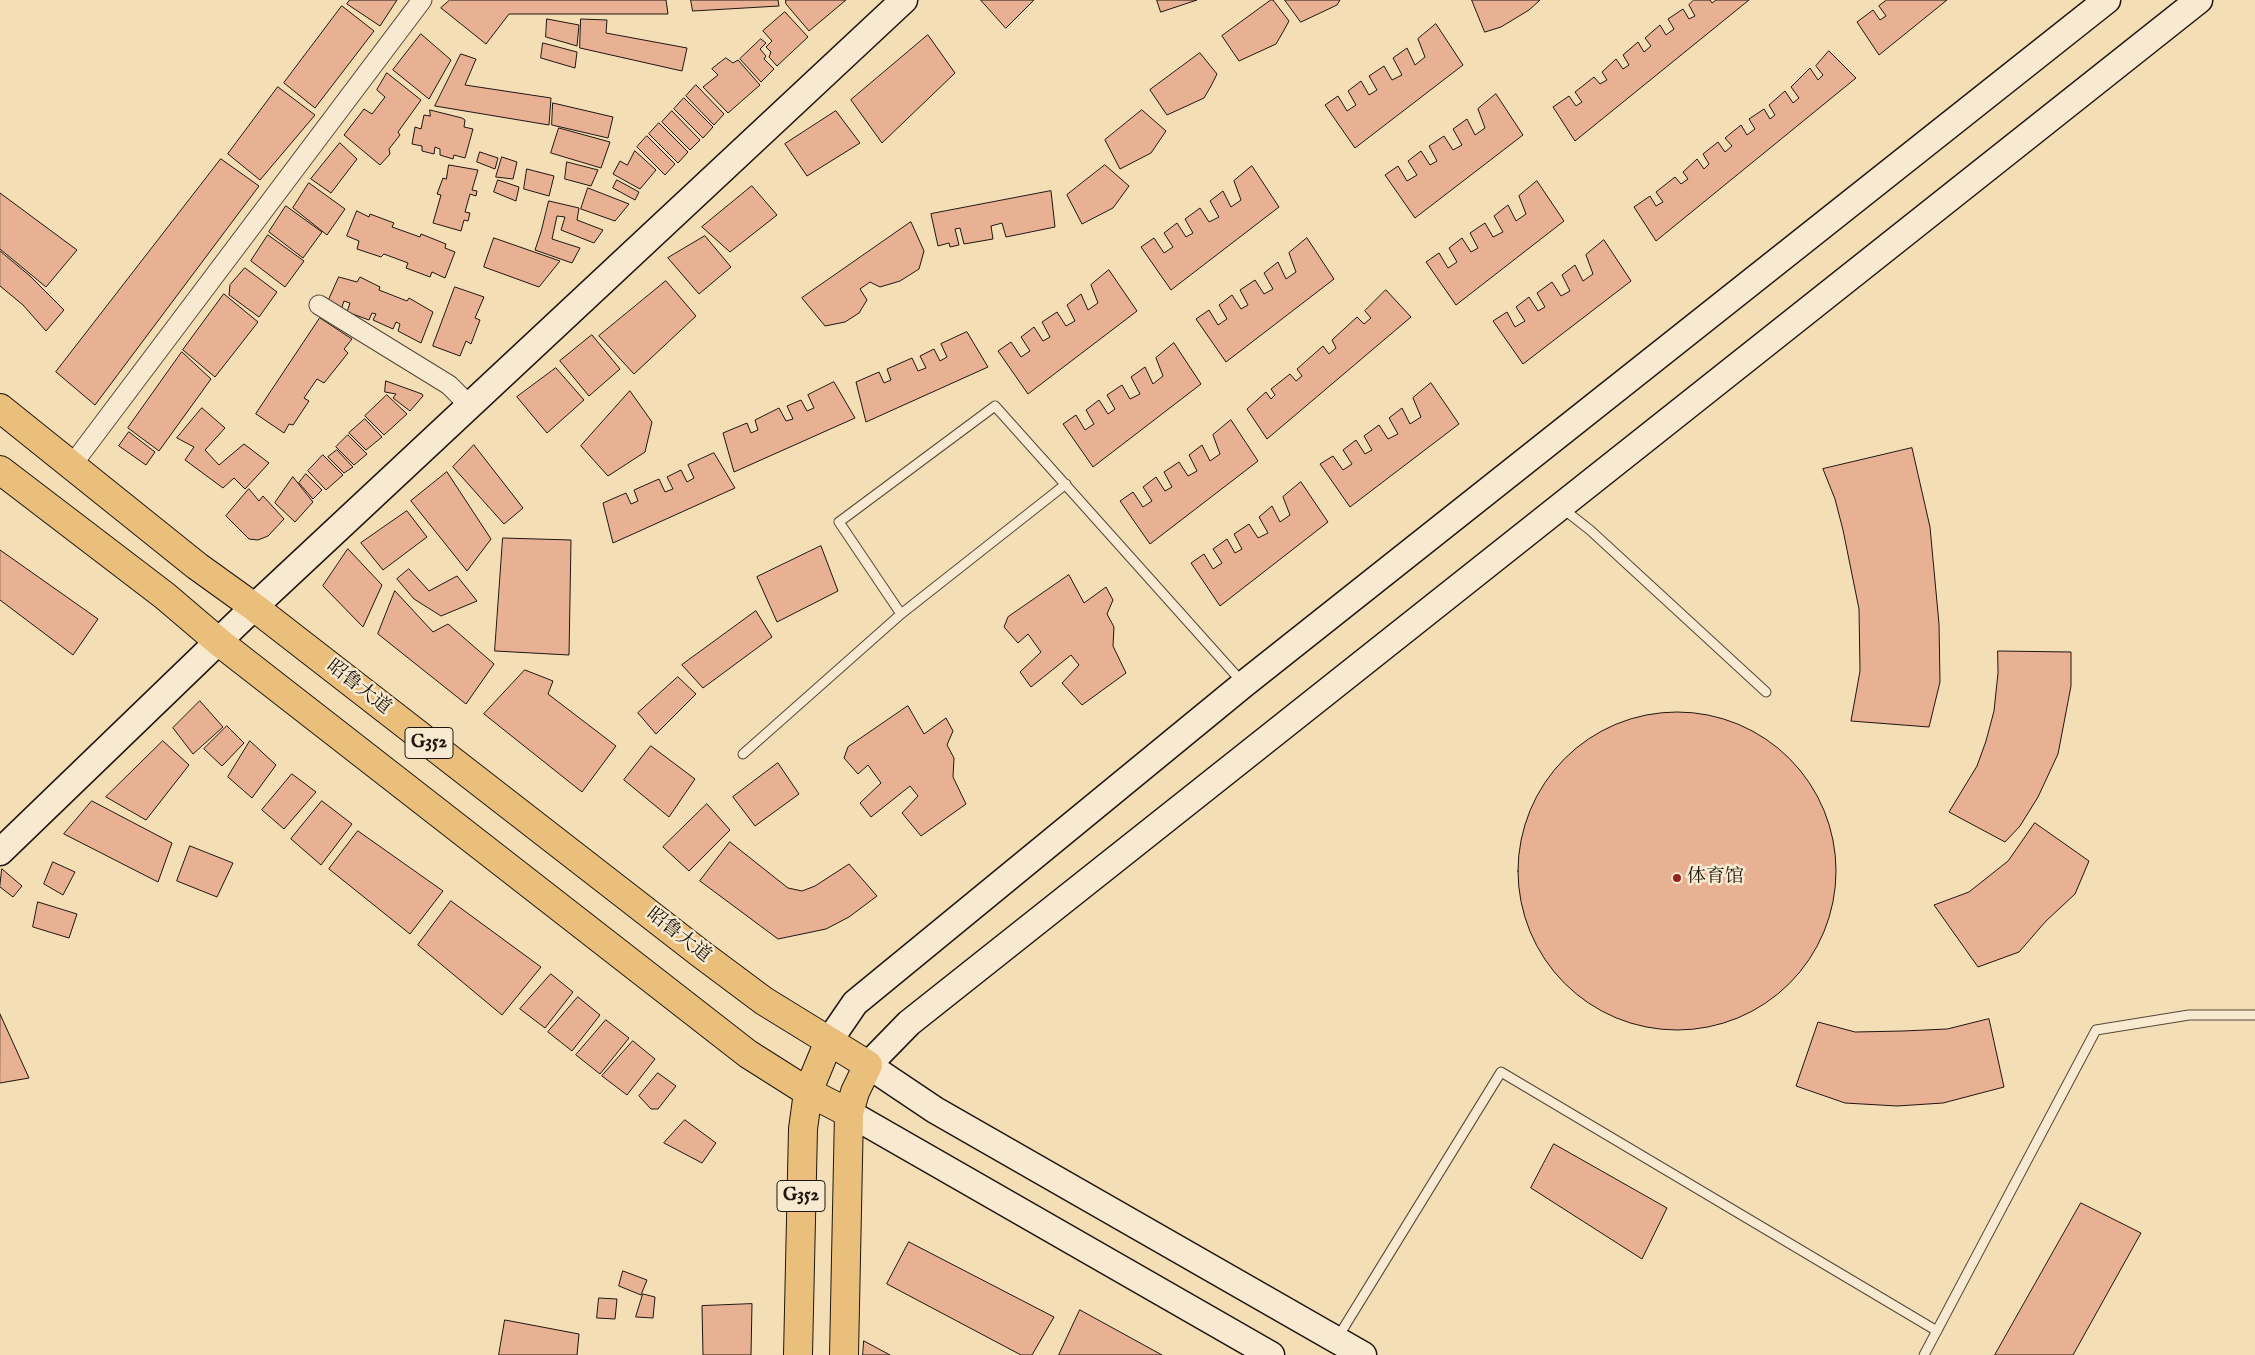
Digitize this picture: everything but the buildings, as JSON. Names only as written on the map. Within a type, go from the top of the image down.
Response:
[{"type":"highway","name":"昭鲁大道","points":[[0,408],[197,566],[254,607],[764,1001],[868,1065]]},
{"type":"highway","name":"G352","points":[[0,470],[165,596],[219,642],[705,1022],[748,1054],[808,1092],[849,1113]]},
{"type":"highway","name":"G352","points":[[798,1355],[801,1159],[808,1092],[829,1041]]},
{"type":"highway","name":"G352","points":[[844,1355],[849,1113],[868,1065]]},
{"type":"main road","points":[[0,852],[254,607],[904,0]]},
{"type":"main road","points":[[829,1041],[855,1002],[1244,684],[2107,0]]},
{"type":"main road","points":[[1364,1355],[935,1110],[868,1065],[910,1023],[2199,0]]},
{"type":"main road","points":[[849,1113],[1271,1355]]},
{"type":"street","points":[[72,465],[422,0]]},
{"type":"street","points":[[319,305],[449,385],[470,406]]},
{"type":"lane","points":[[901,614],[839,522],[994,406],[1244,684]]},
{"type":"lane","points":[[743,754],[901,614],[1066,484]]},
{"type":"lane","points":[[1560,507],[1590,530],[1766,692]]},
{"type":"lane","points":[[1924,1355],[2096,1030],[2189,1015],[2255,1015]]},
{"type":"lane","points":[[1337,1340],[1501,1072],[1937,1331]]},
{"type":"place","name":"体育馆","points":[[1677,878]]}]
